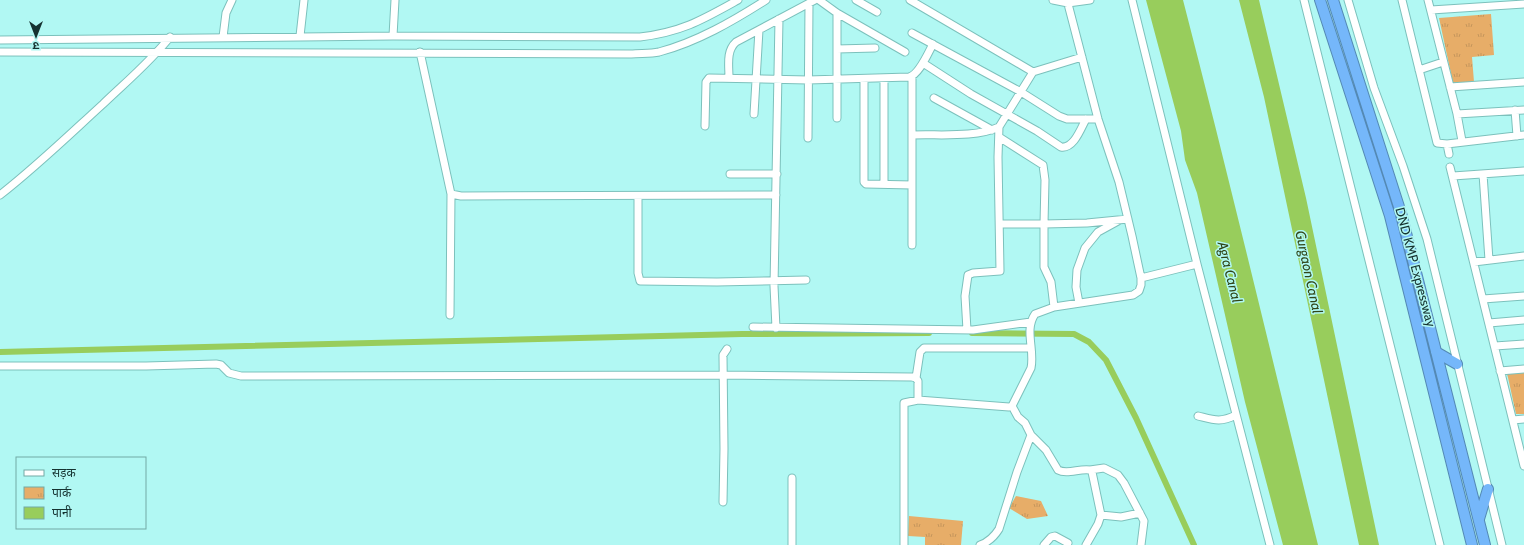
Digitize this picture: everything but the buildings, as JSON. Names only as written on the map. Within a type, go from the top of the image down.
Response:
[{"type":"highway","name":"DND KMP Expressway","points":[[1320,0],[1390,216],[1472,545]]},
{"type":"highway","name":"DND KMP Expressway","points":[[1333,0],[1401,213],[1485,545]]},
{"type":"highway","points":[[1436,352],[1457,364]]},
{"type":"highway","points":[[1478,520],[1488,489]]},
{"type":"street","points":[[223,37],[226,13],[232,0]]},
{"type":"street","points":[[300,36],[304,0]]},
{"type":"street","points":[[393,36],[395,0]]},
{"type":"street","points":[[0,40],[300,36],[640,37],[661,34],[683,28],[701,21],[738,0]]},
{"type":"street","points":[[0,52],[420,52],[631,54],[657,52],[678,46],[704,35],[743,15],[766,0]]},
{"type":"street","points":[[819,0],[837,13],[905,52]]},
{"type":"street","points":[[856,0],[877,12]]},
{"type":"street","points":[[910,0],[1033,72]]},
{"type":"street","points":[[1053,0],[1068,2],[1090,0]]},
{"type":"street","points":[[1132,0],[1197,264],[1270,545]]},
{"type":"street","points":[[1304,0],[1440,545]]},
{"type":"street","points":[[1348,0],[1374,88],[1403,166],[1426,239],[1502,545]]},
{"type":"street","points":[[1402,0],[1437,143],[1447,144],[1462,141],[1521,136],[1515,110]]},
{"type":"street","points":[[1428,0],[1457,114],[1462,141]]},
{"type":"street","points":[[729,78],[729,52],[731,46],[812,2]]},
{"type":"street","points":[[808,138],[808,80],[812,2]]},
{"type":"street","points":[[1012,406],[1033,362],[1030,323],[1035,314],[1054,307],[1133,295],[1139,291],[1141,285],[1141,278],[1125,219],[1119,182],[1098,119],[1068,2]]},
{"type":"street","points":[[1431,10],[1509,2],[1524,4]]},
{"type":"street","points":[[837,13],[837,118]]},
{"type":"street","points":[[776,328],[775,281],[779,19]]},
{"type":"street","points":[[754,114],[759,30]]},
{"type":"street","points":[[912,33],[1021,92],[1063,118],[1098,119]]},
{"type":"street","points":[[0,195],[23,177],[65,139],[158,52],[170,37]]},
{"type":"street","points":[[912,246],[912,77],[923,63],[933,44]]},
{"type":"street","points":[[837,48],[875,48]]},
{"type":"street","points":[[420,52],[451,194],[450,315]]},
{"type":"street","points":[[913,135],[978,133],[999,127],[1033,72],[1082,57]]},
{"type":"street","points":[[1419,70],[1443,62]]},
{"type":"street","points":[[923,63],[971,94],[1037,131],[1061,147],[1065,148],[1075,140],[1086,119]]},
{"type":"street","points":[[705,126],[707,78],[808,80],[912,77]]},
{"type":"street","points":[[884,78],[884,184]]},
{"type":"street","points":[[864,79],[862,179],[866,184],[912,185]]},
{"type":"street","points":[[1450,87],[1524,82]]},
{"type":"street","points":[[934,98],[992,130]]},
{"type":"street","points":[[1457,114],[1524,110]]},
{"type":"street","points":[[967,330],[965,296],[968,275],[973,273],[1000,271],[999,127]]},
{"type":"street","points":[[999,137],[1043,165],[1045,180],[1044,271],[1052,282],[1054,307]]},
{"type":"street","points":[[1447,144],[1449,154]]},
{"type":"street","points":[[1450,167],[1524,466]]},
{"type":"street","points":[[1453,176],[1524,172]]},
{"type":"street","points":[[730,174],[777,174]]},
{"type":"street","points":[[1483,174],[1489,260]]},
{"type":"street","points":[[451,194],[461,196],[776,195]]},
{"type":"street","points":[[638,196],[638,273],[640,281],[698,282],[806,280]]},
{"type":"street","points":[[1000,224],[1086,223],[1125,219]]},
{"type":"street","points":[[1079,303],[1076,287],[1077,270],[1085,248],[1098,232],[1125,219]]},
{"type":"street","points":[[1474,262],[1524,256]]},
{"type":"street","points":[[1141,278],[1197,264]]},
{"type":"street","points":[[1483,298],[1524,296]]},
{"type":"street","points":[[1489,323],[1524,320]]},
{"type":"street","points":[[753,327],[967,330],[1030,323]]},
{"type":"street","points":[[1495,346],[1524,344]]},
{"type":"street","points":[[723,502],[723,355],[727,348]]},
{"type":"street","points":[[918,400],[918,382],[916,378],[920,352],[924,348],[1031,348]]},
{"type":"street","points":[[0,366],[146,366],[216,364],[221,366],[229,373],[241,376],[723,375],[916,378]]},
{"type":"street","points":[[1500,370],[1524,369]]},
{"type":"street","points":[[904,545],[903,406],[905,402],[918,400],[1012,406]]},
{"type":"street","points":[[1012,406],[1018,417],[1027,426],[1031,435],[1046,450],[1061,471],[1104,468],[1118,475],[1124,483],[1144,521],[1141,545]]},
{"type":"street","points":[[1198,416],[1222,421],[1236,415]]},
{"type":"street","points":[[1513,420],[1524,419]]},
{"type":"street","points":[[980,545],[988,544],[999,529],[1014,481],[1031,435]]},
{"type":"street","points":[[1086,545],[1098,524],[1101,515],[1090,470]]},
{"type":"street","points":[[792,478],[792,545]]},
{"type":"street","points":[[1101,515],[1121,517],[1140,513]]},
{"type":"street","points":[[1044,545],[1050,537],[1055,536],[1068,543]]},
{"type":"green space","points":[[1491,14],[1494,55],[1472,57],[1474,82],[1453,83],[1439,18]]},
{"type":"green space","points":[[1524,371],[1524,414],[1516,414],[1507,373]]},
{"type":"green space","points":[[1016,496],[1041,501],[1048,516],[1027,519],[1009,508]]},
{"type":"green space","points":[[909,516],[963,521],[961,545],[925,545],[925,537],[908,536]]},
{"type":"water","name":"Agra Canal","points":[[1146,0],[1183,0],[1235,204],[1318,545],[1283,545],[1245,402],[1197,193],[1185,160],[1181,131]]},
{"type":"water","name":"Gurgaon Canal","points":[[1239,0],[1259,0],[1306,198],[1379,545],[1359,545],[1264,97]]},
{"type":"waterway","points":[[0,352],[742,334],[929,333]]},
{"type":"waterway","points":[[972,333],[1074,334],[1089,342],[1106,360],[1136,418],[1194,545]]}]
